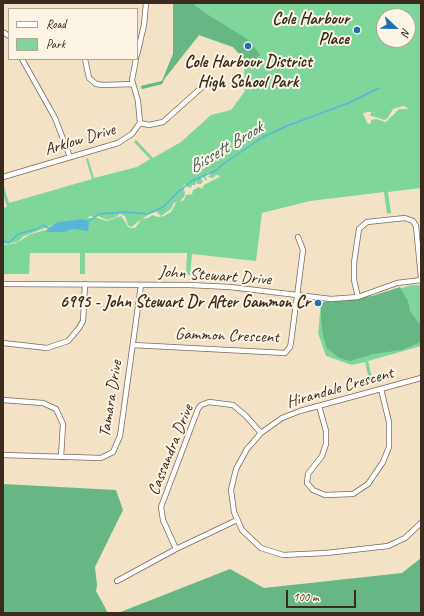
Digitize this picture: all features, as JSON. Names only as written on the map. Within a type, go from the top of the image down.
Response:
[{"type":"street","points":[[138,52],[144,25],[146,3]]},
{"type":"street","points":[[23,60],[56,118],[70,157]]},
{"type":"street","points":[[85,60],[89,78],[96,84],[133,84]]},
{"type":"street","points":[[136,60],[132,72],[133,84],[139,106],[140,123],[149,125],[163,122],[210,80]]},
{"type":"street","name":"Arklow Drive","points":[[3,176],[124,140],[134,133],[140,123]]},
{"type":"street","points":[[358,297],[354,280],[354,263],[359,229],[366,222],[405,218],[414,221],[416,226],[421,279]]},
{"type":"street","points":[[297,295],[302,250],[298,237]]},
{"type":"street","name":"John Stewart Drive","points":[[3,284],[224,287],[331,299],[358,297],[400,282],[421,279]]},
{"type":"street","points":[[3,343],[47,348],[68,342],[83,321],[85,284]]},
{"type":"street","name":"Tamara Drive","points":[[3,455],[101,458],[110,455],[116,449],[120,436],[141,285]]},
{"type":"street","name":"Gammon Crescent","points":[[133,345],[284,354],[290,347],[297,295]]},
{"type":"street","name":"Hirandale Crescent","points":[[421,378],[290,414],[261,433],[239,461],[233,479],[231,501],[242,530],[259,546],[273,553],[291,556],[388,546],[409,535],[421,523]]},
{"type":"street","points":[[319,406],[326,431],[326,444],[322,456],[308,474],[308,484],[316,492],[325,495],[353,494],[368,484],[384,462],[389,447],[390,426],[381,389]]},
{"type":"street","points":[[3,400],[44,404],[56,409],[63,424],[60,457]]},
{"type":"street","name":"Cassandra Drive","points":[[176,549],[163,520],[161,507],[198,408],[209,402],[233,405],[246,416],[261,433]]},
{"type":"street","points":[[116,581],[176,549],[237,520]]},
{"type":"green space","points":[[173,3],[421,3],[421,188],[388,192],[391,213],[387,214],[384,192],[310,201],[262,213],[256,261],[192,254],[190,275],[186,275],[187,253],[85,253],[85,274],[80,274],[80,253],[30,253],[29,274],[3,274],[3,245],[16,243],[31,234],[49,229],[53,225],[24,236],[17,242],[3,244],[3,208],[7,207],[3,193],[3,183],[9,203],[92,179],[86,159],[88,158],[94,178],[137,167],[150,159],[134,142],[136,140],[153,158],[181,142],[211,115],[231,110],[245,91],[244,67],[248,63],[233,47],[199,35],[165,78],[162,84],[142,89],[141,86],[162,81],[173,54]],"holes":[[[403,106],[409,109],[399,109],[386,122],[376,119],[371,120],[371,123],[368,124],[363,114],[365,112],[366,115],[366,112],[371,112],[369,115],[384,120],[387,119],[393,109]],[[208,172],[211,174],[208,177],[213,178],[216,175],[221,176],[204,185],[202,189],[199,187],[193,190],[192,194],[194,194],[186,195],[184,200],[179,202],[184,197],[185,193],[183,186],[186,184],[186,186],[191,188],[197,181],[197,184],[201,184],[203,182],[200,176],[203,176],[207,181],[205,176]],[[178,202],[171,212],[164,216],[158,217],[152,215],[148,218],[142,219],[156,211],[161,216],[171,209],[174,203]],[[120,214],[125,216],[128,225],[131,227],[142,219],[135,228],[129,228],[121,216],[107,221],[96,218],[98,216],[107,220]]]},
{"type":"green space","points":[[173,3],[192,3],[205,13],[250,41],[260,55],[248,64],[233,47],[199,35],[165,78],[162,84],[142,89],[141,86],[162,81],[173,54]]},
{"type":"green space","points":[[411,285],[421,285],[421,346],[368,361],[373,382],[370,383],[365,362],[352,365],[326,356],[318,333],[321,303],[336,304],[360,302]]},
{"type":"green space","points":[[400,287],[408,301],[410,311],[421,326],[421,342],[402,350],[373,354],[350,361],[339,358],[327,348],[323,335],[321,319],[323,302],[372,296]]},
{"type":"green space","points":[[3,484],[116,490],[123,510],[95,567],[97,586],[96,591],[108,613],[3,613]]},
{"type":"green space","points":[[421,558],[421,613],[118,613],[230,569],[264,588],[402,573]]},
{"type":"water","points":[[82,219],[89,221],[88,231],[72,229],[64,232],[47,232],[48,228],[59,222]]},
{"type":"waterway","name":"Bissett Brook","points":[[89,221],[99,214],[124,212],[148,214],[163,207],[192,181],[217,170],[223,164],[263,137],[287,126],[351,102],[379,88]]},
{"type":"waterway","name":"Bissett Brook","points":[[3,241],[9,243],[18,234],[37,229],[43,225],[48,228]]},
{"type":"place","name":"Cole Harbour Place","points":[[357,30]]},
{"type":"place","name":"Cole Harbour District High School Park","points":[[248,46]]},
{"type":"place","name":"6995 - John Stewart Dr After Gammon Cr","points":[[318,303]]}]
